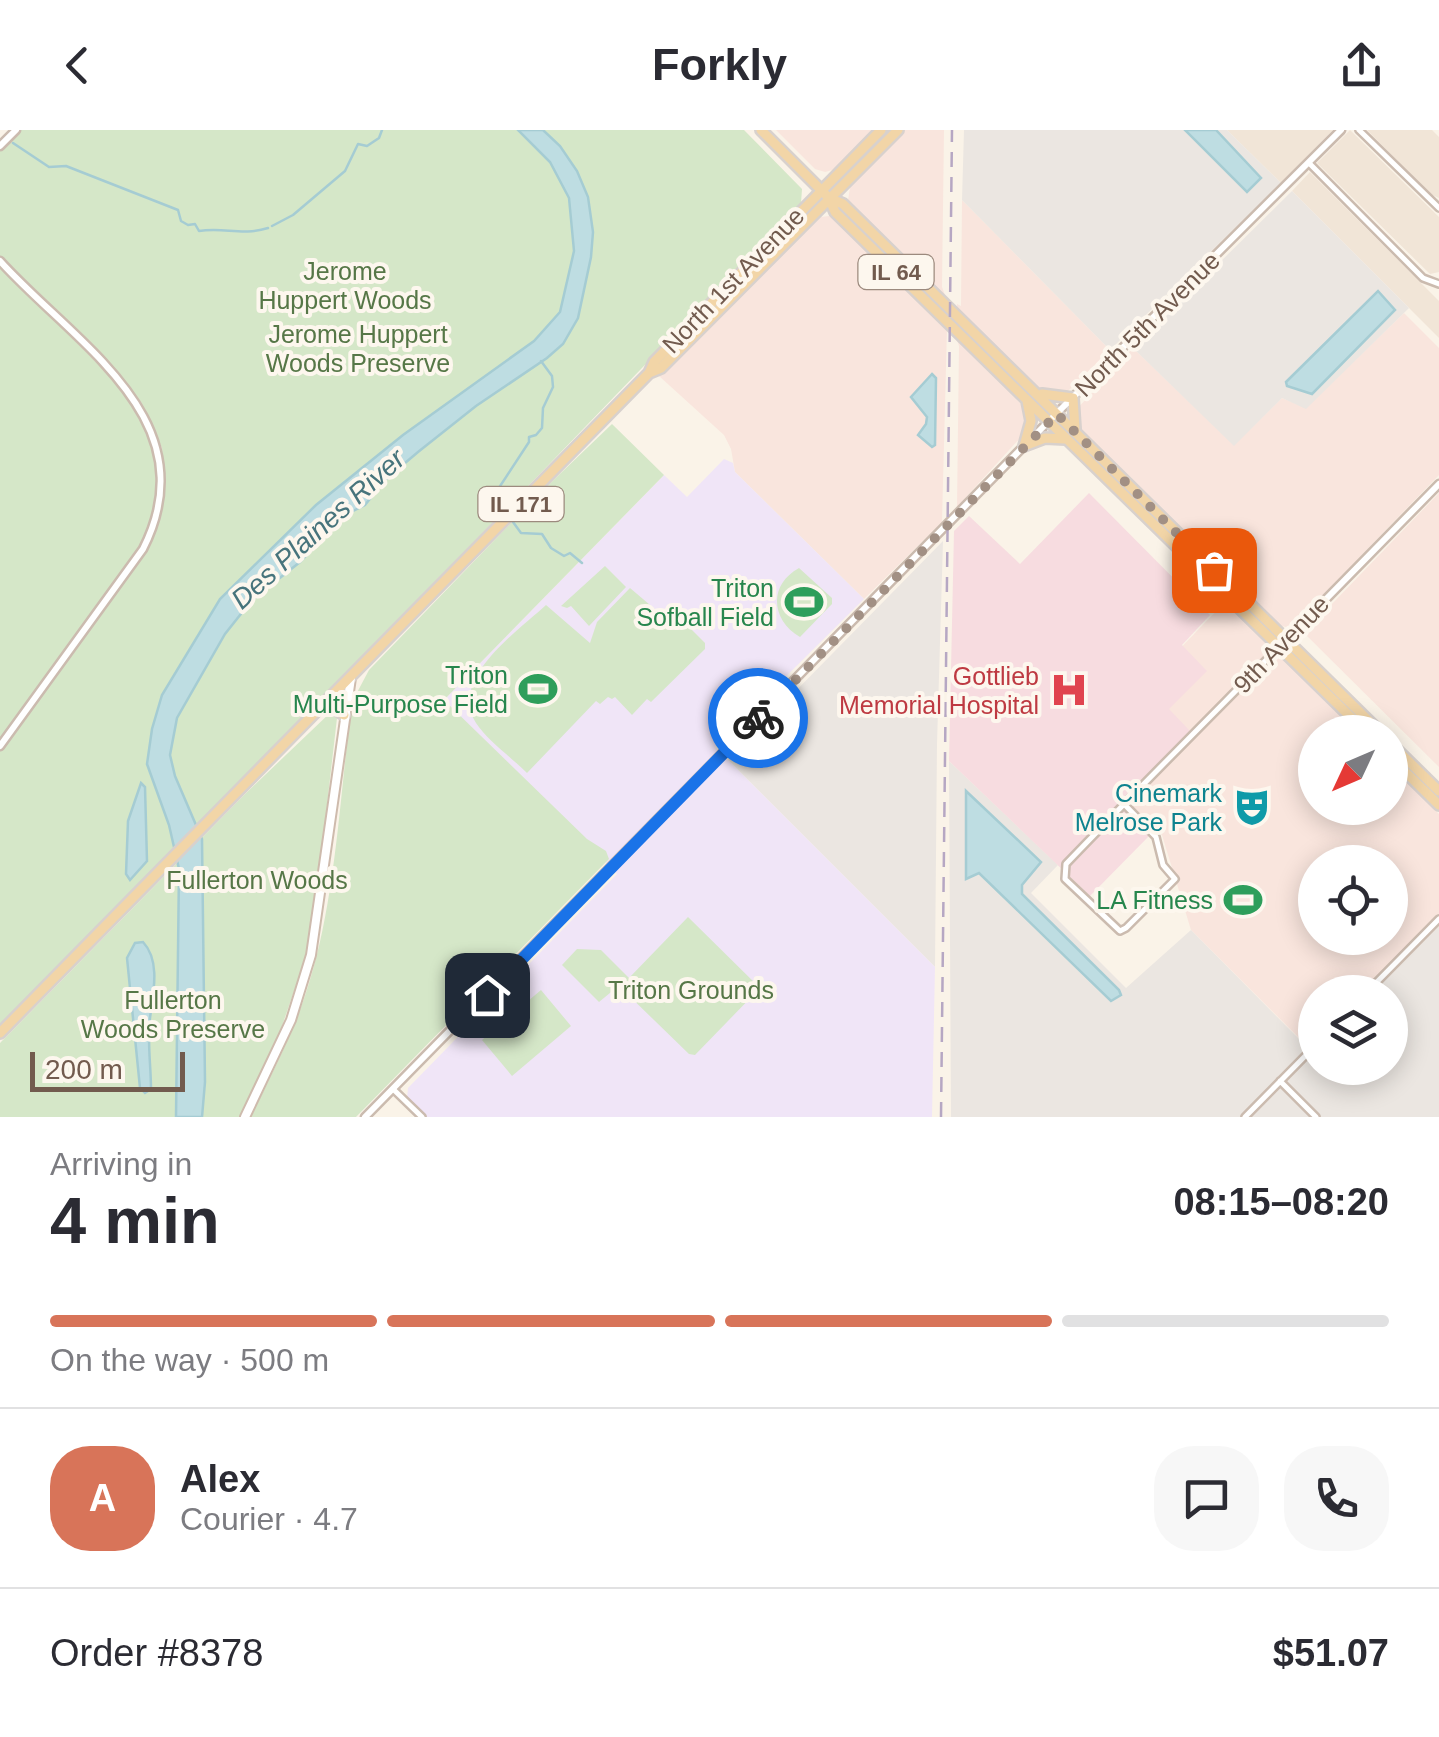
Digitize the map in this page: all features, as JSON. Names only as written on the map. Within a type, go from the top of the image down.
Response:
[{"type":"main road","name":"IL 64","points":[[761,130],[829,198],[835,212],[1026,399],[1080,437],[1350,715]]},
{"type":"main road","name":"IL 171","points":[[821,190],[880,130]]},
{"type":"main road","name":"IL 171","points":[[829,198],[898,130]]},
{"type":"main road","name":"North 1st Avenue","points":[[0,1033],[649,373],[654,362],[821,190]]},
{"type":"main road","name":"IL 64","points":[[829,198],[843,204],[1027,384],[1069,441],[1361,715]]},
{"type":"main road","name":"North 1st Avenue","points":[[649,373],[661,368],[829,198]]},
{"type":"main road","points":[[1027,384],[1046,397],[1073,398],[1072,421],[1080,437]]},
{"type":"main road","points":[[1024,446],[1032,421],[1026,399]]},
{"type":"main road","points":[[1024,446],[1052,437],[1069,441]]},
{"type":"main road","points":[[245,1117],[291,1020],[312,955],[351,677]]},
{"type":"main road","points":[[321,707],[332,707],[344,714]]},
{"type":"main road","points":[[1408,761],[1439,791]]},
{"type":"main road","points":[[1408,774],[1439,805]]},
{"type":"street","points":[[0,146],[16,130]]},
{"type":"street","name":"North 5th Avenue","points":[[365,1117],[1024,446],[1341,130]]},
{"type":"street","points":[[1359,130],[1439,208]]},
{"type":"street","points":[[1309,162],[1423,278],[1439,284]]},
{"type":"street","points":[[0,261],[128,390],[153,432],[161,470],[156,515],[143,549],[0,746]]},
{"type":"street","name":"9th Avenue","points":[[1124,804],[1156,836],[1162,865],[1175,878],[1120,931],[1066,879],[1066,864],[1124,804],[1439,484]]},
{"type":"street","points":[[1384,975],[1439,919]]},
{"type":"street","points":[[1245,1117],[1298,1063]]},
{"type":"street","points":[[1280,1081],[1316,1117]]},
{"type":"street","points":[[393,1089],[422,1117]]},
{"type":"shaded area","points":[[776,130],[875,130],[836,169],[825,172],[815,169]]},
{"type":"shaded area","points":[[903,130],[944,130],[942,287],[947,300],[848,200],[851,182]]},
{"type":"shaded area","points":[[964,130],[1227,130],[1281,183],[1110,350],[962,200]]},
{"type":"shaded area","points":[[1227,130],[1333,130],[1281,183]]},
{"type":"shaded area","points":[[1350,130],[1439,217],[1439,272],[1430,274],[1317,163]]},
{"type":"shaded area","points":[[1367,130],[1432,130],[1439,137],[1439,198],[1430,194]]},
{"type":"shaded area","points":[[1310,172],[1439,301],[1439,338],[1292,191]]},
{"type":"shaded area","points":[[1292,191],[1409,308],[1306,409],[1282,398],[1234,446],[1133,348]]},
{"type":"shaded area","points":[[962,200],[1110,350],[1068,391],[1057,396],[1039,389],[957,309],[957,304],[961,306]]},
{"type":"shaded area","points":[[829,216],[947,328],[942,522],[864,599],[735,472],[724,435],[659,376],[821,217]]},
{"type":"shaded area","points":[[1404,313],[1439,348],[1439,475],[1295,624],[1286,627],[1278,625],[1080,430],[1076,420],[1076,410],[1133,348],[1234,445],[1282,398],[1306,408]]},
{"type":"shaded area","points":[[956,337],[1025,408],[1029,422],[1022,436],[957,507],[959,346]]},
{"type":"shaded area","points":[[724,459],[733,463],[735,472],[864,599],[715,747],[935,967],[932,1117],[427,1117],[407,1098],[408,1088],[617,874],[444,700],[664,475],[687,497]]},
{"type":"shaded area","name":"Gottlieb Memorial Hospital","points":[[1089,493],[1210,615],[1182,645],[1207,671],[1169,709],[1190,731],[1118,805],[1150,835],[1090,896],[949,761],[954,531],[969,516],[1020,564]]},
{"type":"shaded area","points":[[1439,493],[1439,767],[1408,736],[1408,715],[1387,715],[1304,633]]},
{"type":"shaded area","points":[[943,541],[937,744],[935,967],[728,760]]},
{"type":"shaded area","points":[[1225,602],[1340,715],[1298,715],[1298,825],[1408,825],[1408,783],[1439,814],[1439,918],[1408,950],[1408,845],[1298,845],[1298,955],[1403,955],[1384,975],[1298,975],[1298,1037],[1191,930],[1162,835],[1075,757]]},
{"type":"shaded area","points":[[949,761],[1058,865],[1031,893],[1126,988],[1191,930],[1298,1038],[1298,1085],[1408,1085],[1408,975],[1390,975],[1439,926],[1439,1117],[951,1117]]},
{"type":"green space","name":"Jerome Huppert Woods","points":[[21,130],[744,130],[802,189],[801,203],[0,1025],[0,751],[142,556],[158,519],[164,485],[162,448],[141,402],[0,256],[0,151]]},
{"type":"green space","points":[[0,266],[99,365],[135,410],[148,434],[157,485],[152,514],[140,545],[0,742]]},
{"type":"green space","points":[[612,424],[664,475],[444,700],[587,839],[606,851],[609,859],[356,1117],[251,1117],[297,1018],[318,950],[331,880],[352,702],[369,670]]},
{"type":"green space","points":[[605,566],[626,587],[589,626],[571,606],[561,606]]},
{"type":"green space","name":"Triton Sofball Field","points":[[799,568],[832,598],[832,604],[800,637],[783,621],[777,602],[782,584]]},
{"type":"green space","name":"Triton Multi-Purpose Field","points":[[630,588],[663,616],[672,619],[676,614],[705,643],[705,649],[651,702],[647,699],[632,715],[615,697],[600,704],[596,701],[527,773],[476,723],[470,706],[478,673],[504,642],[546,605],[590,643],[597,622]]},
{"type":"green space","name":"Fullerton Woods Preserve","points":[[332,711],[337,718],[316,900],[305,959],[280,1032],[240,1117],[0,1117],[0,1043]]},
{"type":"green space","name":"Triton Grounds","points":[[688,917],[760,988],[695,1055],[689,1054],[620,987],[627,979],[599,1002],[562,965],[577,949],[601,950],[629,978]]},
{"type":"green space","points":[[541,990],[571,1026],[512,1076],[482,1040]]},
{"type":"water","name":"Des Plaines River","points":[[518,130],[543,130],[560,146],[588,197],[593,232],[591,257],[578,318],[563,344],[418,452],[385,480],[365,505],[345,515],[300,562],[252,600],[225,634],[177,718],[170,755],[202,839],[205,1082],[202,1117],[176,1117],[179,869],[169,825],[147,764],[162,695],[220,599],[316,505],[403,435],[534,341],[560,312],[574,251],[569,198],[550,162]]},
{"type":"water","points":[[1185,130],[1216,130],[1261,178],[1247,192]]},
{"type":"water","points":[[1378,291],[1395,310],[1312,394],[1287,386],[1286,382]]},
{"type":"water","points":[[932,374],[936,378],[932,447],[918,435],[927,417],[911,397]]},
{"type":"water","points":[[141,783],[145,787],[147,861],[130,880],[126,874],[128,821]]},
{"type":"water","points":[[966,791],[1041,862],[1022,885],[1022,894],[1121,995],[1111,1001],[979,873],[966,879]]},
{"type":"water","points":[[143,942],[152,959],[154,978],[149,1035],[151,1089],[145,1093],[140,1088],[127,958],[135,943]]},
{"type":"waterway","points":[[272,226],[293,215],[345,171],[358,144],[367,146],[379,138],[382,130]]},
{"type":"waterway","points":[[13,143],[49,167],[66,166],[178,210],[181,221],[195,224],[199,231],[268,228]]},
{"type":"waterway","points":[[502,511],[491,513],[487,506],[529,437],[542,428],[543,408],[553,387],[552,376],[541,361]]},
{"type":"waterway","points":[[513,522],[521,533],[542,534],[551,548],[564,556],[570,553],[582,563]]},
{"type":"railway","points":[[941,1117],[952,130]]},
{"type":"way so far","points":[[758,718],[1057,414],[1214,570]]},
{"type":"place","name":"Triton Sofball Field","points":[[804,602]]},
{"type":"place","name":"Triton Multi-Purpose Field","points":[[538,689]]},
{"type":"place","name":"Gottlieb Memorial Hospital","points":[[1069,690]]},
{"type":"place","name":"Cinemark Melrose Park","points":[[1252,807]]},
{"type":"place","name":"LA Fitness","points":[[1243,900]]},
{"type":"route","points":[[487,995],[758,718]]},
{"type":"park label","name":"Jerome Huppert Woods Preserve","points":[[358,348]]},
{"type":"park label","name":"Fullerton Woods","points":[[257,880]]}]
